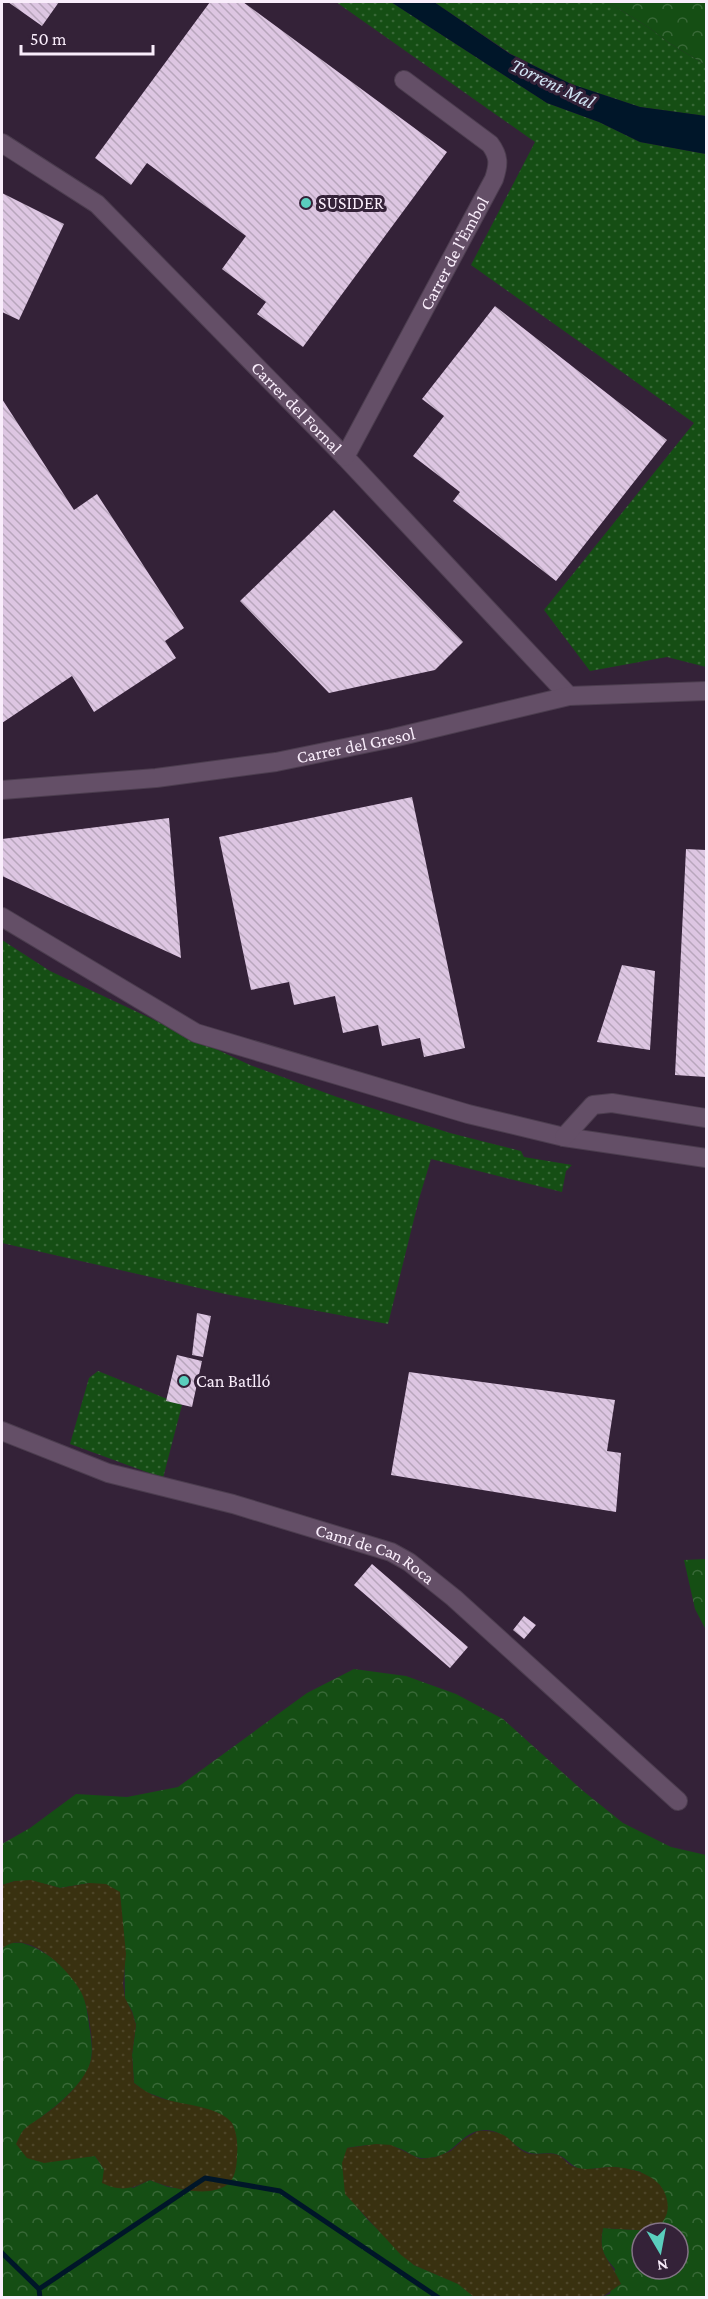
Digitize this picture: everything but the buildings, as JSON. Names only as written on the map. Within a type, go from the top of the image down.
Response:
[{"type":"street","name":"Carrer de l'Èmbol","points":[[345,457],[494,178],[498,165],[497,153],[490,144],[404,80]]},
{"type":"street","name":"Carrer del Fornal","points":[[2,143],[97,204],[345,457],[568,696]]},
{"type":"street","name":"Carrer del Gresol","points":[[2,790],[156,778],[276,762],[393,738],[568,696],[706,691]]},
{"type":"street","points":[[2,917],[196,1033],[468,1114],[564,1137],[706,1158]]},
{"type":"street","points":[[564,1137],[593,1105],[612,1103],[706,1118]]},
{"type":"street","name":"Camí de Can Roca","points":[[2,1431],[108,1473],[233,1504],[391,1552],[409,1562],[454,1598],[678,1801]]},
{"type":"green space","points":[[336,2],[391,2],[547,103],[599,122],[640,142],[706,154],[706,667],[667,657],[590,671],[544,610],[694,423],[471,265],[535,142]]},
{"type":"green space","points":[[434,2],[608,2],[706,65],[706,116],[640,107],[571,84],[511,54]]},
{"type":"green space","points":[[608,2],[706,2],[706,65],[669,43]]},
{"type":"green space","points":[[2,940],[50,971],[250,1065],[337,1097],[450,1133],[521,1151],[524,1157],[572,1165],[566,1171],[562,1192],[431,1159],[388,1324],[225,1294],[2,1243]]},
{"type":"green space","points":[[98,1371],[182,1405],[163,1478],[70,1444],[89,1378]]},
{"type":"green space","points":[[706,1559],[706,1630],[695,1609],[684,1560]]},
{"type":"green space","points":[[354,1669],[406,1676],[456,1694],[503,1719],[582,1790],[623,1823],[671,1847],[706,1855],[706,2297],[602,2297],[610,2294],[615,2269],[603,2250],[601,2241],[603,2228],[630,2230],[630,2281],[690,2281],[690,2221],[652,2221],[641,2172],[614,2167],[581,2169],[558,2155],[527,2152],[499,2133],[486,2130],[471,2134],[448,2152],[432,2158],[419,2158],[388,2145],[347,2148],[357,2207],[368,2220],[414,2265],[459,2284],[474,2297],[2,2297],[2,1949],[7,1944],[23,1943],[34,1947],[59,1963],[73,1978],[83,1994],[92,2051],[91,2061],[81,2080],[58,2104],[23,2131],[79,2157],[95,2156],[104,2169],[133,2188],[150,2180],[168,2187],[199,2191],[173,2102],[146,2092],[134,2083],[132,2055],[136,2025],[125,1999],[124,1939],[90,1883],[60,1888],[15,1881],[2,1885],[2,1844],[30,1828],[76,1794],[127,1797],[178,1787],[307,1693]]},
{"type":"sand","points":[[31,1880],[60,1888],[90,1883],[106,1884],[120,1892],[126,1954],[123,1984],[125,1998],[136,2025],[132,2055],[134,2083],[166,2100],[217,2112],[232,2123],[237,2147],[235,2172],[230,2182],[213,2190],[202,2191],[179,2189],[150,2180],[131,2187],[115,2188],[102,2183],[104,2169],[95,2156],[44,2163],[27,2158],[16,2144],[24,2129],[58,2105],[72,2091],[88,2068],[92,2054],[86,2006],[81,1992],[67,1973],[35,1947],[23,1943],[12,1943],[2,1949],[2,1885]]},
{"type":"sand","points":[[478,2131],[490,2131],[508,2138],[526,2153],[558,2155],[572,2166],[582,2169],[613,2167],[630,2169],[654,2179],[660,2185],[667,2200],[667,2214],[663,2221],[630,2221],[630,2230],[603,2228],[603,2252],[621,2284],[602,2297],[474,2297],[458,2284],[414,2265],[401,2255],[345,2194],[342,2163],[347,2148],[376,2144],[391,2145],[420,2159],[436,2157],[451,2151]]},
{"type":"water","name":"Torrent Mal","points":[[391,2],[434,2],[510,54],[571,84],[640,107],[706,116],[706,154],[640,142],[599,122],[547,103]]},
{"type":"waterway","points":[[39,2289],[205,2178],[280,2191],[439,2298]]},
{"type":"waterway","points":[[2,2253],[39,2289],[40,2298]]},
{"type":"place","name":"SUSIDER","points":[[306,203]]},
{"type":"place","name":"Can Batlló","points":[[184,1381]]}]
